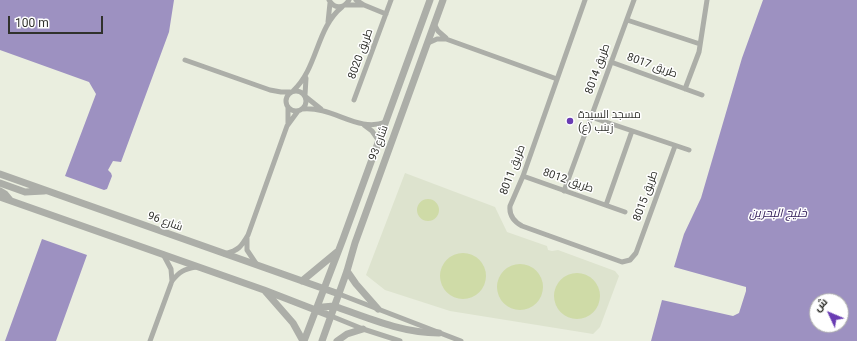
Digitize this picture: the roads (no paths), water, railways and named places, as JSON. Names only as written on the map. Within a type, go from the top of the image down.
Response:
[{"type":"street","points":[[356,0],[386,14]]},
{"type":"street","name":"طريق 8020","points":[[354,100],[391,0]]},
{"type":"street","name":"شارع 93","points":[[303,341],[339,251],[430,0]]},
{"type":"street","name":"شارع 93","points":[[322,341],[347,271],[355,243],[443,0]]},
{"type":"street","name":"طريق 8011","points":[[585,0],[523,176],[510,206],[511,216],[517,224],[622,262],[630,260],[636,252]]},
{"type":"street","name":"طريق 8014","points":[[564,191],[634,0]]},
{"type":"street","points":[[329,1],[335,7],[346,4],[364,5]]},
{"type":"street","points":[[328,24],[329,1]]},
{"type":"street","name":"طريق 8017","points":[[685,89],[700,44],[705,1]]},
{"type":"street","points":[[224,254],[234,252],[240,248],[248,235],[287,126],[306,104],[304,87],[308,71],[328,24],[335,14],[346,4]]},
{"type":"street","points":[[627,20],[700,44]]},
{"type":"street","points":[[434,24],[438,31],[446,39]]},
{"type":"street","points":[[427,43],[437,39],[446,39],[557,79]]},
{"type":"street","points":[[185,60],[270,90],[281,92],[300,91],[322,109],[363,124],[373,125],[386,122]]},
{"type":"street","name":"طريق 8017","points":[[611,62],[702,95]]},
{"type":"street","points":[[287,126],[286,99],[301,82],[308,71]]},
{"type":"street","points":[[270,90],[281,98],[291,109],[322,109]]},
{"type":"street","points":[[591,116],[689,150]]},
{"type":"street","points":[[363,124],[372,131],[379,141]]},
{"type":"street","points":[[606,205],[632,131]]},
{"type":"street","name":"طريق 8015","points":[[636,252],[675,146]]},
{"type":"street","name":"شارع 96","points":[[0,174],[339,294]]},
{"type":"street","name":"طريق 8012","points":[[523,176],[625,212]]},
{"type":"street","points":[[0,183],[25,192],[46,191]]},
{"type":"street","points":[[0,191],[11,201]]},
{"type":"street","points":[[0,197],[162,253],[197,267],[264,290],[363,329],[400,341]]},
{"type":"street","points":[[248,235],[246,250],[258,266]]},
{"type":"street","points":[[302,281],[339,251]]},
{"type":"street","points":[[162,253],[172,269],[172,281]]},
{"type":"street","points":[[150,341],[172,281],[176,275],[183,270],[197,267]]},
{"type":"street","points":[[347,271],[356,284],[378,309]]},
{"type":"street","points":[[264,290],[293,323],[303,341]]},
{"type":"street","points":[[339,294],[461,341]]},
{"type":"street","points":[[315,310],[323,307],[334,306],[399,328],[419,332],[439,333]]},
{"type":"street","points":[[337,341],[347,334],[363,329]]},
{"type":"water","points":[[0,0],[174,0],[169,32],[121,162],[113,161],[108,170],[112,176],[107,189],[104,190],[65,176],[96,94],[89,82],[0,50]]},
{"type":"water","name":"خليج البحرين","points":[[763,0],[857,0],[857,341],[651,341],[662,300],[733,316],[739,313],[746,287],[674,267],[684,234],[701,198],[742,58]]},
{"type":"water","points":[[42,239],[87,255],[56,341],[5,341]]},
{"type":"place","name":"مسجد السيدة زينب (ع)","points":[[570,121]]}]
